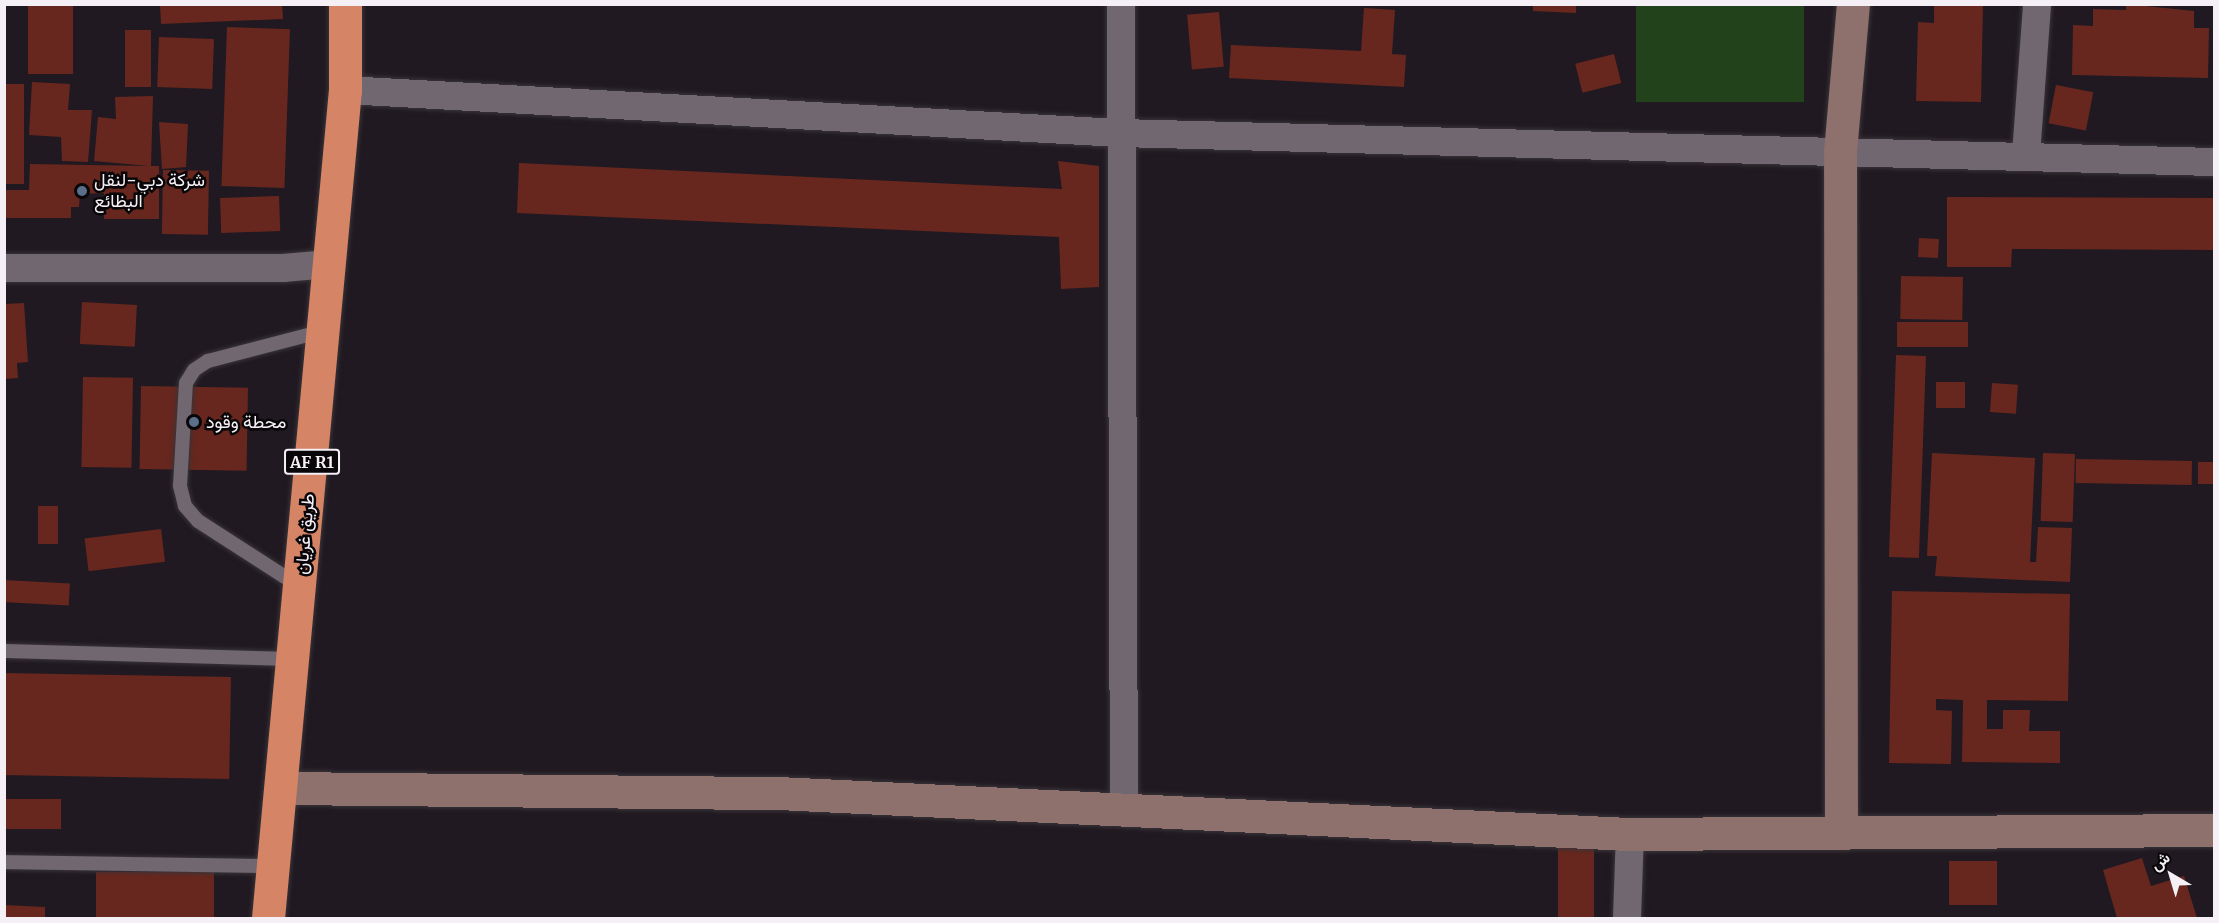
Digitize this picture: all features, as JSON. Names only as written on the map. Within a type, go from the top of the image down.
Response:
[{"type":"highway","name":"طريق غريان","points":[[268,918],[283,788],[345,90],[345,4]]},
{"type":"main road","points":[[1841,832],[1840,152],[1853,4]]},
{"type":"main road","points":[[283,788],[778,793],[1630,834],[2214,830]]},
{"type":"street","points":[[1121,4],[1124,808]]},
{"type":"street","points":[[2026,155],[2037,4]]},
{"type":"street","points":[[345,90],[1120,133],[2026,155],[2214,162]]},
{"type":"street","points":[[4,268],[283,268],[329,264]]},
{"type":"street","points":[[1627,918],[1630,834]]},
{"type":"lane","points":[[301,588],[198,521],[185,506],[180,486],[186,383],[194,369],[208,361],[323,332]]},
{"type":"lane","points":[[4,651],[294,660]]},
{"type":"lane","points":[[4,862],[274,866]]},
{"type":"green space","points":[[1636,5],[1804,5],[1804,102],[1636,102]]},
{"type":"building","points":[[28,4],[73,4],[73,74],[28,74]]},
{"type":"building","points":[[160,4],[282,4],[283,19],[161,24]]},
{"type":"building","points":[[1533,4],[1576,4],[1576,13],[1533,11]]},
{"type":"building","points":[[1934,4],[1983,4],[1981,102],[1916,101],[1918,22],[1934,23]]},
{"type":"building","points":[[2126,4],[2194,11],[2194,28],[2209,28],[2208,78],[2072,75],[2073,25],[2093,26],[2093,9],[2126,10]]},
{"type":"building","points":[[1364,8],[1395,10],[1392,54],[1406,55],[1404,87],[1229,78],[1231,45],[1361,51]]},
{"type":"building","points":[[1219,12],[1224,67],[1192,70],[1187,15]]},
{"type":"building","points":[[227,27],[290,29],[284,188],[221,186]]},
{"type":"building","points":[[125,30],[151,30],[151,87],[125,87]]},
{"type":"building","points":[[159,37],[214,39],[212,89],[157,87]]},
{"type":"building","points":[[1614,54],[1621,83],[1582,93],[1575,64]]},
{"type":"building","points":[[32,82],[70,84],[68,110],[92,110],[88,162],[62,161],[61,137],[29,135]]},
{"type":"building","points":[[4,84],[24,84],[24,184],[4,184]]},
{"type":"building","points":[[2056,85],[2093,92],[2086,131],[2049,123]]},
{"type":"building","name":"شركة دبي-لنقل البظائع","points":[[153,96],[151,166],[159,166],[159,219],[104,219],[104,193],[80,194],[79,207],[71,207],[71,218],[4,218],[4,190],[29,190],[30,164],[149,166],[94,161],[98,117],[116,119],[115,97]]},
{"type":"building","points":[[159,122],[188,124],[186,167],[162,169]]},
{"type":"building","points":[[1058,161],[1099,166],[1099,287],[1061,289],[1059,237],[517,213],[519,163],[1062,189]]},
{"type":"building","points":[[163,170],[209,171],[208,235],[162,234]]},
{"type":"building","points":[[279,196],[280,231],[221,233],[220,198]]},
{"type":"building","points":[[1947,197],[2214,198],[2214,250],[2012,249],[2011,267],[1947,267]]},
{"type":"building","points":[[1919,238],[1939,239],[1938,258],[1918,257]]},
{"type":"building","points":[[1901,276],[1963,277],[1962,320],[1900,319]]},
{"type":"building","points":[[82,302],[137,305],[135,347],[80,344]]},
{"type":"building","points":[[24,303],[28,362],[17,363],[18,378],[4,379],[4,304]]},
{"type":"building","points":[[1897,322],[1968,322],[1968,347],[1897,347]]},
{"type":"building","points":[[1896,355],[1926,356],[1919,558],[1889,557]]},
{"type":"building","points":[[83,377],[133,378],[131,468],[81,467]]},
{"type":"building","points":[[1936,382],[1965,382],[1965,408],[1936,408]]},
{"type":"building","points":[[1992,383],[2018,385],[2016,414],[1990,412]]},
{"type":"building","points":[[141,386],[248,388],[247,471],[140,469]]},
{"type":"building","points":[[1932,453],[2035,458],[2030,562],[2036,562],[2038,527],[2072,528],[2070,582],[1935,576],[1937,556],[1927,556]]},
{"type":"building","points":[[2043,453],[2075,454],[2073,522],[2041,521]]},
{"type":"building","points":[[2076,459],[2192,461],[2192,485],[2076,483]]},
{"type":"building","points":[[2198,462],[2214,462],[2214,484],[2198,484]]},
{"type":"building","points":[[38,506],[58,506],[58,544],[38,544]]},
{"type":"building","points":[[161,529],[165,562],[89,571],[85,538]]},
{"type":"building","points":[[4,580],[70,583],[69,605],[4,602]]},
{"type":"building","points":[[1892,591],[2070,594],[2068,701],[1987,700],[1987,729],[2003,729],[2003,710],[2030,710],[2029,731],[2060,731],[2060,763],[1962,762],[1963,700],[1936,699],[1936,710],[1952,711],[1951,764],[1889,763]]},
{"type":"building","points":[[4,673],[231,677],[229,779],[4,775]]},
{"type":"building","points":[[4,799],[61,799],[61,829],[4,829]]},
{"type":"building","points":[[1558,846],[1594,846],[1594,918],[1558,918]]},
{"type":"building","points":[[2142,858],[2151,886],[2184,876],[2197,918],[2117,918],[2103,870]]},
{"type":"building","points":[[1949,861],[1997,861],[1997,905],[1949,905]]},
{"type":"building","points":[[96,872],[214,872],[214,918],[96,918]]},
{"type":"building","points":[[4,905],[45,907],[45,918],[4,918]]},
{"type":"place","name":"شركة دبي-لنقل البظائع","points":[[82,191]]},
{"type":"place","name":"محطة وقود","points":[[194,422]]}]
